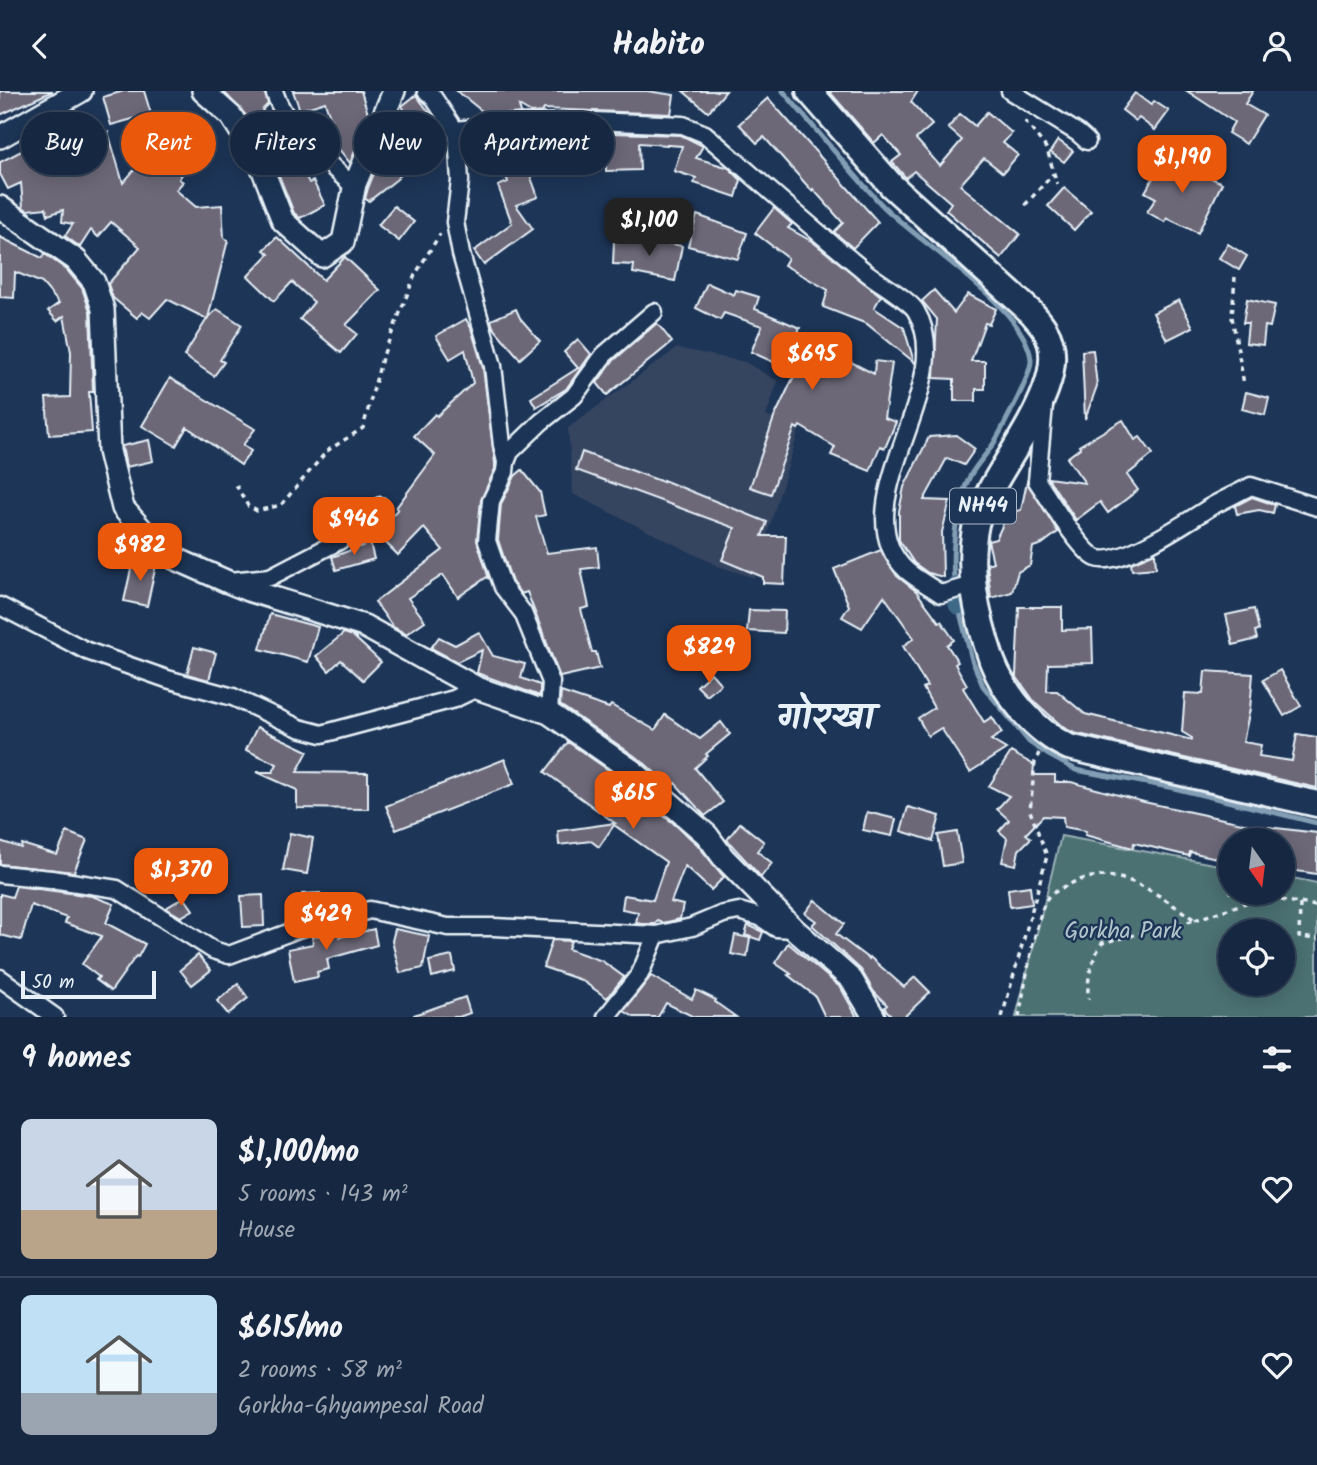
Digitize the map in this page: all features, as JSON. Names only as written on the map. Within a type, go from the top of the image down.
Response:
[{"type":"main road","name":"NH44","points":[[809,91],[892,186],[1032,313],[1046,331],[1053,352],[1051,372],[1044,393],[1032,420],[989,491],[972,551],[972,585],[982,632],[998,677],[1022,710],[1056,741],[1069,747],[1317,804]]},
{"type":"street","points":[[0,137],[81,91]]},
{"type":"street","points":[[203,91],[230,116],[259,160],[283,221],[322,256],[343,242],[354,187],[394,91]]},
{"type":"street","points":[[274,91],[279,107],[310,145],[354,187]]},
{"type":"street","points":[[426,91],[457,133],[460,181],[455,222],[460,254],[493,366],[506,462]]},
{"type":"street","points":[[1010,91],[1079,133],[1087,141]]},
{"type":"street","points":[[455,130],[594,121],[683,125],[705,134],[855,264],[916,310],[925,334],[925,367],[909,428],[890,481],[884,525],[894,554],[906,570],[941,594],[972,585]]},
{"type":"street","points":[[0,207],[76,260],[94,282],[103,309],[109,451],[123,508],[150,539],[174,558],[228,582],[364,626],[477,688],[550,713],[634,772],[707,835],[723,857],[794,929],[852,980],[874,1017]]},
{"type":"street","points":[[550,713],[551,683],[523,613],[503,587],[487,541],[491,501],[505,472],[510,452],[541,422],[574,396],[604,355],[654,312]]},
{"type":"street","points":[[1044,393],[1037,481],[1080,543],[1095,558],[1111,559],[1136,550],[1180,528],[1213,505],[1251,486],[1317,507]]},
{"type":"street","points":[[228,582],[270,577],[339,541],[380,506]]},
{"type":"street","points":[[0,606],[87,650],[167,679],[233,697],[299,728],[322,734],[454,699],[477,688]]},
{"type":"street","points":[[0,874],[117,889],[213,950],[229,955],[301,929],[370,910],[448,927],[494,926],[656,935],[692,927],[723,913],[739,911],[760,917],[776,928],[794,929]]},
{"type":"street","points":[[606,1017],[640,974],[656,935]]},
{"type":"street","points":[[0,978],[55,1017]]},
{"type":"path","points":[[1010,91],[1021,116],[1047,149],[1057,184]]},
{"type":"path","points":[[1025,205],[1053,174]]},
{"type":"path","points":[[236,485],[248,506],[257,511],[281,505],[327,451],[363,428],[382,358],[415,275],[443,229],[455,222]]},
{"type":"path","points":[[1235,277],[1232,317],[1244,384]]},
{"type":"path","points":[[1002,1017],[1047,856],[1030,811],[1035,762],[1046,733]]},
{"type":"path","points":[[1019,1017],[1038,926],[1048,897],[1063,888],[1085,877],[1109,875],[1143,886],[1195,920]]},
{"type":"path","points":[[1088,999],[1087,987],[1094,956],[1102,943],[1195,920],[1263,897],[1317,906]]},
{"type":"path","points":[[1300,904],[1300,937],[1317,939]]},
{"type":"shaded area","points":[[501,175],[524,175],[503,181]]},
{"type":"shaded area","points":[[677,348],[745,362],[778,381],[766,416],[799,430],[754,578],[718,566],[573,494],[568,428]]},
{"type":"green space","name":"Gorkha Park","points":[[1061,836],[1218,865],[1218,905],[1295,905],[1295,878],[1317,883],[1317,1017],[1016,1017]]},
{"type":"building","points":[[0,91],[53,91],[0,115]]},
{"type":"building","points":[[124,91],[144,91],[150,112],[121,112],[121,122],[111,125],[103,97]]},
{"type":"building","points":[[223,91],[264,91],[268,104],[262,110],[264,112],[243,112]]},
{"type":"building","points":[[293,91],[361,91],[367,112],[354,112],[354,153],[350,163],[340,150],[340,112],[328,112],[325,102],[300,110]]},
{"type":"building","points":[[457,91],[647,91],[674,95],[671,114],[544,109],[542,112],[529,112],[519,106],[521,112],[483,112]]},
{"type":"building","points":[[683,91],[726,91],[708,112]]},
{"type":"building","points":[[829,91],[918,91],[911,102],[932,125],[916,139],[940,166],[962,140],[948,128],[960,114],[975,126],[987,112],[1012,133],[1003,143],[1018,155],[1003,173],[984,158],[960,185],[1020,234],[1001,258],[946,210],[951,203],[914,171],[906,178],[892,162],[901,155],[883,135],[874,143]]},
{"type":"building","points":[[1187,91],[1253,91],[1245,104],[1264,115],[1246,144],[1228,133],[1234,122]]},
{"type":"building","points":[[1135,93],[1151,105],[1154,101],[1169,111],[1155,130],[1139,118],[1136,121],[1122,110]]},
{"type":"building","points":[[416,95],[429,112],[402,112],[402,106]]},
{"type":"building","points":[[768,98],[878,222],[853,248],[834,232],[843,223],[813,189],[812,191],[764,137],[757,143],[739,124]]},
{"type":"building","points":[[107,132],[123,183],[130,175],[181,175],[179,179],[183,182],[176,190],[196,207],[222,205],[224,238],[228,240],[208,318],[217,309],[242,325],[220,360],[224,362],[214,376],[184,356],[207,319],[167,299],[150,318],[142,312],[137,318],[113,298],[108,284],[140,247],[111,222],[98,237],[91,230],[80,247],[65,236],[73,224],[62,222],[63,210],[48,215],[46,208],[27,210],[23,207],[21,183],[8,189],[0,174],[0,162],[21,151],[21,175],[107,175]]},
{"type":"building","points":[[614,133],[681,135],[703,146],[696,158],[729,168],[741,180],[736,197],[694,183],[696,178],[674,171],[682,146],[639,143],[640,170],[614,171]]},
{"type":"building","points":[[1058,140],[1073,151],[1064,162],[1050,152]]},
{"type":"building","points":[[1175,156],[1196,168],[1194,170],[1222,183],[1198,233],[1167,218],[1165,222],[1147,212],[1156,198],[1145,192],[1161,164],[1168,168]]},
{"type":"building","points":[[279,175],[305,175],[309,183],[313,181],[325,205],[300,218],[294,213]]},
{"type":"building","points":[[373,175],[399,175],[369,201],[365,199]]},
{"type":"building","points":[[506,175],[530,175],[538,197],[516,205],[533,229],[484,265],[474,251],[512,223],[498,186],[508,182]]},
{"type":"building","points":[[1064,188],[1091,211],[1074,230],[1048,206]]},
{"type":"building","points":[[394,206],[414,222],[399,241],[378,225]]},
{"type":"building","points":[[774,208],[792,224],[788,228],[813,242],[881,296],[874,308],[904,328],[914,362],[867,324],[823,307],[828,290],[784,265],[788,258],[755,233]]},
{"type":"building","points":[[697,215],[747,233],[738,259],[688,246]]},
{"type":"building","points":[[0,237],[42,258],[45,254],[67,270],[82,288],[90,311],[93,392],[89,392],[92,432],[49,435],[46,398],[70,397],[71,352],[64,316],[57,321],[48,311],[59,303],[42,283],[15,272],[14,298],[0,297]]},
{"type":"building","points":[[277,237],[323,280],[345,257],[380,290],[346,325],[357,334],[341,353],[300,319],[314,302],[292,282],[274,301],[248,276],[269,254],[264,250]]},
{"type":"building","points":[[639,238],[682,246],[675,281],[633,273],[634,265],[613,264],[614,241],[639,242]]},
{"type":"building","points":[[1228,244],[1247,256],[1239,270],[1219,258]]},
{"type":"building","points":[[707,283],[734,295],[736,290],[759,297],[755,309],[800,328],[794,341],[825,361],[830,351],[874,374],[875,361],[892,363],[884,418],[896,422],[885,448],[880,446],[870,471],[831,455],[835,447],[800,426],[798,429],[795,427],[771,494],[750,487],[774,418],[796,372],[751,352],[762,326],[724,313],[720,320],[696,308]]},
{"type":"building","points":[[934,290],[954,313],[968,294],[996,309],[989,324],[985,323],[971,361],[985,361],[985,389],[976,389],[976,401],[954,401],[954,379],[934,378],[937,319],[922,301]]},
{"type":"building","points":[[1247,299],[1275,305],[1270,327],[1265,326],[1263,345],[1246,343],[1248,323],[1243,323]]},
{"type":"building","points":[[1179,300],[1193,327],[1167,340],[1153,313]]},
{"type":"building","points":[[516,309],[520,318],[540,341],[520,359],[493,327],[491,320]]},
{"type":"building","points":[[466,319],[483,368],[495,463],[495,469],[481,500],[477,540],[489,579],[487,577],[458,597],[443,575],[408,598],[425,621],[406,634],[393,627],[375,602],[443,550],[424,528],[398,555],[378,535],[378,529],[398,509],[396,508],[435,455],[414,436],[435,414],[437,416],[473,383],[465,350],[450,359],[436,336]]},
{"type":"building","points":[[657,323],[672,342],[607,395],[597,383],[612,362]]},
{"type":"building","points":[[578,339],[591,354],[566,389],[536,407],[531,398],[578,368],[564,352]]},
{"type":"building","points":[[1093,350],[1097,386],[1085,419],[1082,351]]},
{"type":"building","points":[[170,378],[255,429],[243,445],[251,451],[241,465],[187,427],[176,446],[142,426]]},
{"type":"building","points":[[1246,392],[1269,398],[1265,415],[1242,409]]},
{"type":"building","points":[[1123,420],[1135,440],[1140,437],[1153,454],[1127,475],[1138,490],[1108,513],[1100,502],[1076,520],[1048,478],[1085,483],[1067,458],[1080,448],[1079,446]]},
{"type":"building","points":[[956,435],[975,449],[964,465],[947,458],[924,500],[950,501],[942,532],[943,577],[928,573],[914,563],[899,540],[899,511],[904,487],[929,437]]},
{"type":"building","points":[[149,440],[153,461],[126,467],[122,446]]},
{"type":"building","points":[[582,452],[663,480],[767,522],[762,536],[786,536],[784,584],[763,583],[763,577],[722,560],[735,528],[576,470]]},
{"type":"building","points":[[522,470],[540,492],[545,515],[536,517],[547,553],[597,547],[599,567],[581,569],[589,607],[581,609],[592,652],[596,652],[600,668],[560,677],[527,592],[521,594],[512,582],[498,540],[501,504],[515,476]]},
{"type":"building","points":[[1027,482],[1058,532],[1033,547],[1030,565],[1018,572],[1012,592],[991,598],[987,564],[993,562],[988,541],[996,539],[1008,513],[1021,510]]},
{"type":"building","points":[[1252,497],[1275,505],[1273,513],[1259,510],[1237,514],[1235,506]]},
{"type":"building","points":[[370,543],[374,559],[336,570],[332,557]]},
{"type":"building","points":[[881,550],[897,576],[916,591],[954,640],[947,645],[958,662],[955,664],[967,685],[963,688],[984,722],[992,717],[1002,733],[991,740],[1006,749],[970,772],[941,728],[928,736],[918,718],[934,708],[923,688],[927,686],[903,646],[914,638],[884,596],[862,628],[842,617],[849,606],[834,569]]},
{"type":"building","points":[[1155,553],[1156,568],[1132,570],[1131,563]]},
{"type":"building","points":[[133,560],[156,565],[147,606],[124,601]]},
{"type":"building","points":[[1019,607],[1062,607],[1062,630],[1092,629],[1093,663],[1048,664],[1047,691],[1057,691],[1085,714],[1192,740],[1182,732],[1185,693],[1203,694],[1205,671],[1253,674],[1250,709],[1243,742],[1261,745],[1259,756],[1292,761],[1297,734],[1317,737],[1317,788],[1074,733],[1064,728],[1034,701],[1016,676]]},
{"type":"building","points":[[1254,609],[1259,630],[1255,631],[1257,639],[1233,645],[1226,615]]},
{"type":"building","points":[[749,610],[785,611],[784,633],[747,631]]},
{"type":"building","points":[[270,614],[318,627],[308,662],[260,649]]},
{"type":"building","points":[[479,632],[493,656],[525,664],[521,678],[540,685],[540,696],[477,673],[482,650],[457,662],[431,648],[439,637],[455,645]]},
{"type":"building","points":[[344,633],[353,636],[381,662],[363,680],[341,660],[329,671],[316,656]]},
{"type":"building","points":[[194,647],[216,653],[209,680],[187,674]]},
{"type":"building","points":[[1280,670],[1301,706],[1284,716],[1263,680]]},
{"type":"building","points":[[711,673],[721,684],[707,696],[697,686]]},
{"type":"building","points":[[561,692],[609,708],[611,705],[655,730],[665,715],[700,739],[721,722],[730,734],[706,754],[708,756],[695,768],[723,802],[705,816],[675,783],[671,787],[642,761],[560,705]]},
{"type":"building","points":[[257,727],[308,751],[297,772],[368,773],[368,809],[297,808],[297,790],[257,772],[273,772],[277,764],[246,750]]},
{"type":"building","points":[[568,742],[626,782],[652,805],[650,806],[697,844],[724,877],[711,890],[685,866],[671,902],[683,905],[680,919],[663,923],[658,921],[655,924],[636,923],[638,912],[622,909],[624,895],[653,900],[666,862],[614,825],[599,847],[591,841],[559,845],[558,831],[615,823],[545,772]]},
{"type":"building","points":[[1011,752],[1034,765],[1033,775],[1055,775],[1055,782],[1071,782],[1144,802],[1276,828],[1218,828],[1218,858],[1190,852],[1189,856],[1134,843],[1133,848],[1085,835],[1086,831],[1064,827],[1063,817],[1043,816],[1026,834],[1031,838],[1019,850],[1016,865],[1002,862],[1007,838],[999,831],[1009,820],[997,809],[1009,796],[989,786]]},
{"type":"building","points":[[505,759],[514,784],[396,830],[386,806]]},
{"type":"building","points":[[908,807],[940,816],[933,841],[901,831]]},
{"type":"building","points":[[867,812],[896,819],[892,836],[863,830]]},
{"type":"building","points":[[740,823],[764,842],[757,851],[772,863],[761,877],[727,840]]},
{"type":"building","points":[[1295,830],[1317,833],[1317,874],[1295,871]]},
{"type":"building","points":[[67,832],[87,840],[74,872],[0,864],[0,841],[21,848],[22,844],[57,855]]},
{"type":"building","points":[[957,832],[962,863],[943,866],[938,835]]},
{"type":"building","points":[[290,833],[313,838],[307,874],[283,870]]},
{"type":"building","points":[[16,886],[92,896],[114,904],[106,923],[145,944],[111,991],[96,980],[99,977],[82,964],[102,936],[65,923],[67,918],[31,905],[21,940],[0,935],[0,894],[12,897]]},
{"type":"building","points":[[1030,886],[1032,904],[1010,907],[1008,889]]},
{"type":"building","points":[[320,893],[320,910],[303,911],[302,894]]},
{"type":"building","points":[[263,895],[264,926],[243,927],[241,896]]},
{"type":"building","points":[[184,897],[193,910],[181,917],[166,908]]},
{"type":"building","points":[[815,900],[844,924],[836,934],[869,959],[870,957],[904,987],[915,977],[930,992],[904,1017],[893,1017],[884,1008],[887,1005],[874,992],[861,970],[812,925],[816,921],[805,913]]},
{"type":"building","points":[[748,925],[763,932],[760,940],[745,935]]},
{"type":"building","points":[[374,929],[377,945],[327,959],[329,969],[317,972],[318,977],[294,982],[288,949],[313,944],[312,937],[339,931],[340,937]]},
{"type":"building","points":[[395,929],[429,936],[423,968],[400,973],[392,941]]},
{"type":"building","points":[[735,935],[750,938],[747,957],[731,954]]},
{"type":"building","points":[[552,940],[571,941],[568,949],[602,961],[624,977],[607,998],[581,980],[543,967]]},
{"type":"building","points":[[788,943],[841,988],[857,1017],[825,1017],[815,996],[775,963]]},
{"type":"building","points":[[198,955],[211,970],[192,985],[180,970]]},
{"type":"building","points":[[452,956],[455,971],[432,977],[429,961]]},
{"type":"building","points":[[651,976],[692,999],[696,990],[716,1000],[715,1002],[736,1017],[694,1017],[666,1003],[658,1017],[634,1017],[624,1011]]},
{"type":"building","points":[[238,984],[248,998],[228,1014],[217,1001]]},
{"type":"building","points":[[465,997],[470,1013],[459,1017],[414,1017],[414,1015]]},
{"type":"waterway","points":[[783,91],[881,204],[967,276],[1010,318],[1024,339],[1031,359],[1020,394],[997,438],[965,487],[954,545],[955,586]]},
{"type":"waterway","points":[[955,586],[958,605]]},
{"type":"waterway","points":[[958,605],[972,660],[983,686],[1029,742],[1047,754],[1076,770],[1174,788],[1317,823]]},
{"type":"district","name":"गोरखा","points":[[825,719]]}]
